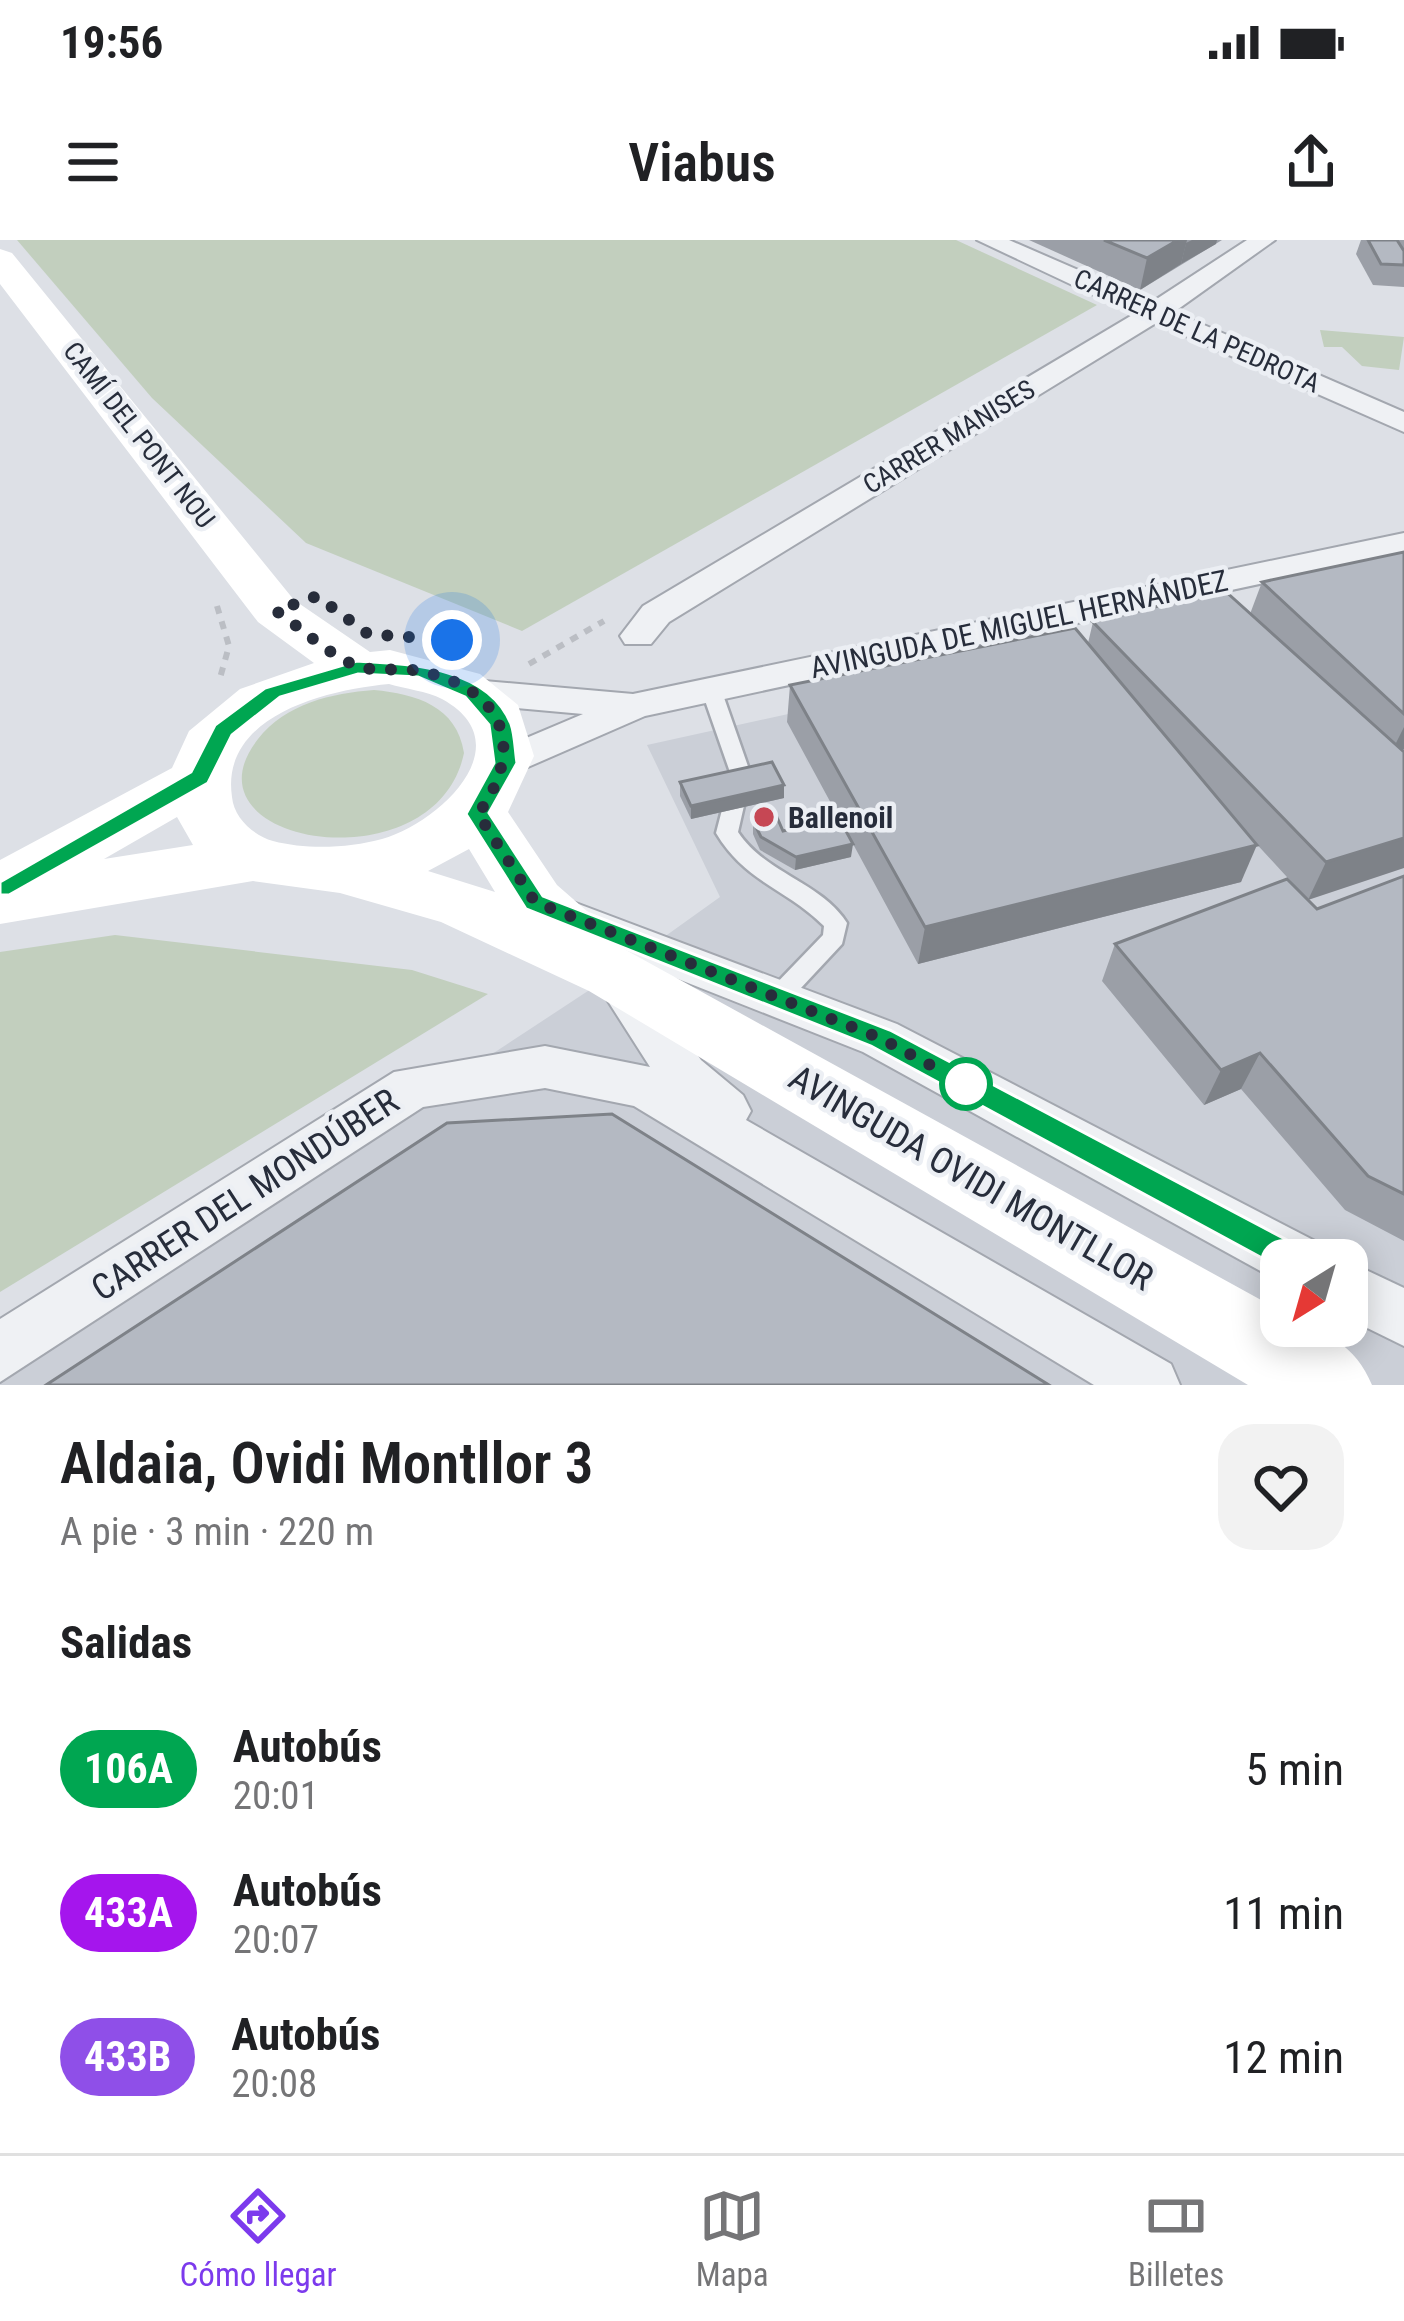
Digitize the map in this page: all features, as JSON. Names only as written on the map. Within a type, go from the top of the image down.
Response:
[{"type":"street","name":"CARRER DE LA PEDROTA","points":[[989,240],[1404,423]]},
{"type":"street","name":"CARRER MANISES","points":[[638,636],[656,614],[1154,313],[1262,240]]},
{"type":"street","name":"CAMÍ DEL PONT NOU","points":[[0,260],[276,611],[357,668]]},
{"type":"street","points":[[1373,408],[1404,401]]},
{"type":"street","name":"AVINGUDA DE MIGUEL HERNÁNDEZ","points":[[492,788],[635,706],[1404,543]]},
{"type":"street","points":[[253,859],[210,824],[201,801],[200,778],[246,687],[276,611]]},
{"type":"street","points":[[0,900],[253,859],[296,870],[344,872],[419,853],[492,788],[500,724],[480,673],[357,668],[246,687]]},
{"type":"street","name":"AVINGUDA DE MIGUEL HERNÁNDEZ","points":[[480,673],[635,706]]},
{"type":"street","points":[[0,889],[200,778]]},
{"type":"street","name":"AVINGUDA OVIDI MONTLLOR","points":[[492,788],[535,902],[613,972],[683,1075],[803,1178]]},
{"type":"street","name":"AVINGUDA OVIDI MONTLLOR","points":[[344,872],[460,904],[613,972],[1329,1385]]},
{"type":"street","points":[[535,902],[623,941],[880,1038],[1260,1241]]},
{"type":"street","name":"CARRER DEL MONDÚBER","points":[[0,1353],[412,1087],[544,1067],[645,1087]]},
{"type":"street","name":"AVINGUDA OVIDI MONTLLOR","points":[[645,1087],[1150,1385]]},
{"type":"street","points":[[1368,1299],[1404,1318]]},
{"type":"lane","points":[[711,689],[741,775],[727,833],[743,863],[820,905],[836,923],[834,938],[778,997]]},
{"type":"path","points":[[210,589],[246,687]]},
{"type":"path","points":[[524,666],[608,619]]},
{"type":"path","points":[[431,639],[480,673]]},
{"type":"shaded area","points":[[1404,579],[1404,1385],[0,1385],[0,1378],[597,985],[720,897],[647,745]]},
{"type":"green space","points":[[17,240],[956,240],[1097,305],[522,631],[306,543],[152,398]]},
{"type":"green space","points":[[1320,330],[1404,337],[1399,370],[1362,366],[1342,347],[1324,347]]},
{"type":"green space","points":[[374,690],[419,699],[453,724],[464,753],[444,796],[408,823],[365,836],[319,836],[279,826],[251,805],[242,776],[258,739],[269,727],[310,703]]},
{"type":"green space","points":[[115,935],[412,970],[488,994],[0,1292],[0,952]]},
{"type":"building","points":[[1104,240],[1178,240],[1147,258]]},
{"type":"building","points":[[1368,240],[1397,240],[1404,251],[1404,265],[1381,264]]},
{"type":"building","points":[[1404,552],[1404,714],[1262,582]]},
{"type":"building","points":[[1224,590],[1404,752],[1404,838],[1326,862],[1093,622]]},
{"type":"building","points":[[1075,628],[1257,845],[925,927],[790,685]]},
{"type":"building","points":[[772,762],[784,785],[691,806],[680,782]]},
{"type":"building","points":[[776,815],[783,831],[839,818],[853,844],[796,857],[761,837],[753,821]]},
{"type":"building","points":[[1404,876],[1404,1194],[1368,1176],[1260,1053],[1221,1070],[1115,944],[1287,879],[1317,909]]},
{"type":"building","points":[[612,1114],[1049,1385],[46,1385],[447,1123]]},
{"type":"bus line","name":"106A","points":[[0,889],[200,778],[223,730],[273,692],[313,676],[357,668],[421,671],[473,692],[500,724],[506,763],[496,789],[478,814],[535,902],[623,941],[709,968],[880,1038],[1260,1241]]},
{"type":"place","name":"Ballenoil","points":[[764,817]]},
{"type":"route","points":[[452,640],[368,634],[317,596],[276,611],[357,668],[390,667],[449,679],[489,706],[500,724],[506,763],[496,789],[478,814],[535,902],[623,941],[709,968],[880,1038],[966,1084]]}]
